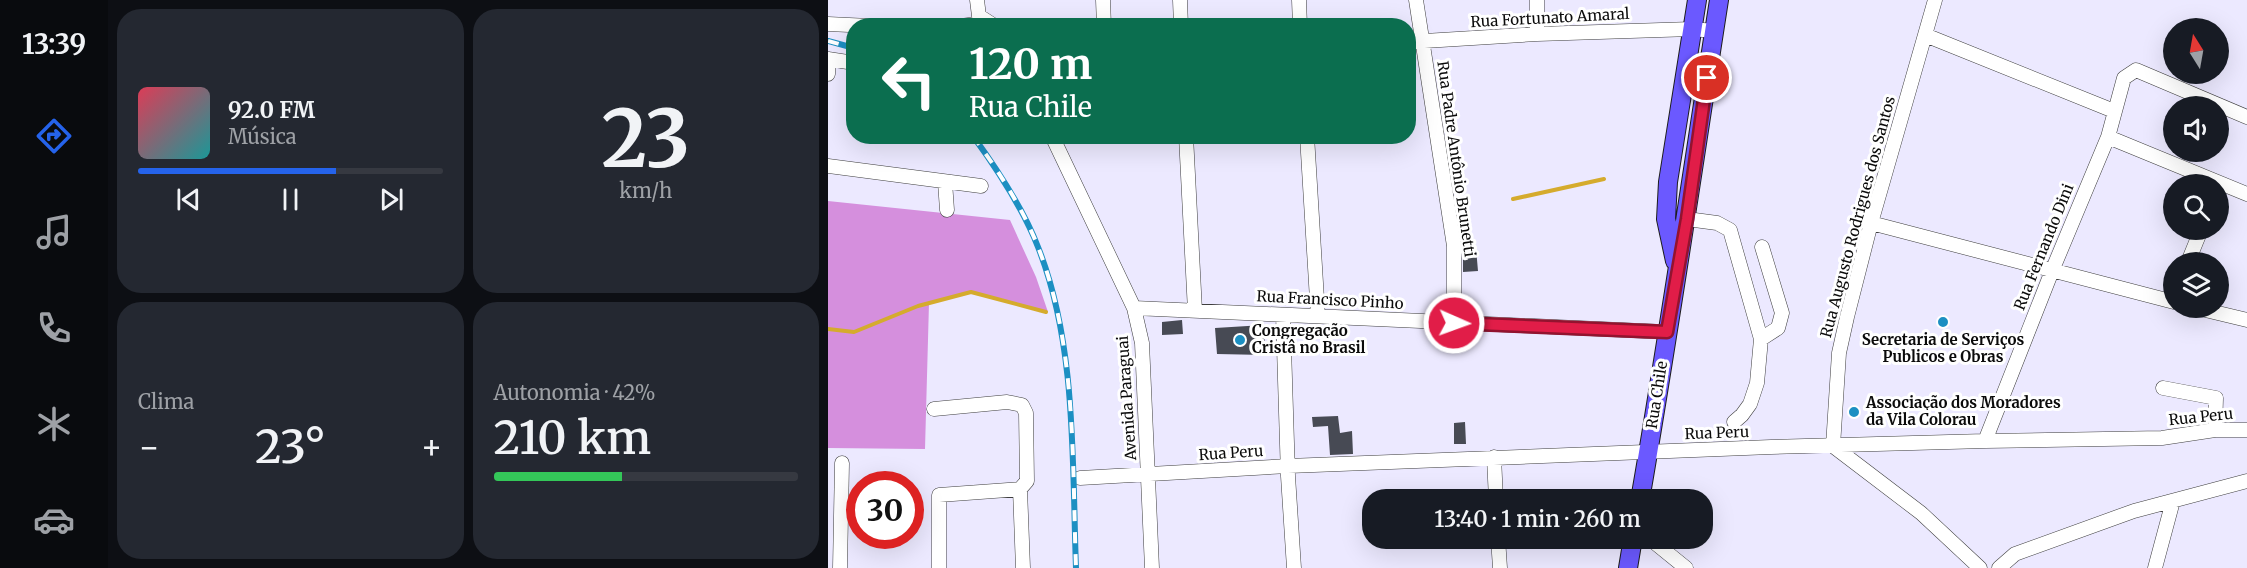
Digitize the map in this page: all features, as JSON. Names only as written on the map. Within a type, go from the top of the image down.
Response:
[{"type":"main road","name":"Rua Chile","points":[[1673,289],[1675,253],[1666,219],[1668,182],[1697,0]]},
{"type":"main road","name":"Rua Chile","points":[[1642,489],[1673,289],[1687,219],[1719,0]]},
{"type":"main road","points":[[1666,219],[1673,226],[1678,227],[1687,219]]},
{"type":"main road","points":[[1628,568],[1631,549]]},
{"type":"street","points":[[977,0],[981,18]]},
{"type":"street","points":[[1103,0],[1104,18]]},
{"type":"street","points":[[1180,0],[1181,18]]},
{"type":"street","points":[[1299,0],[1300,18]]},
{"type":"street","name":"Rua Padre Antônio Brunetti","points":[[1416,0],[1416,18]]},
{"type":"street","points":[[1537,0],[1537,34]]},
{"type":"street","name":"Rua Augusto Rodrigues dos Santos","points":[[1833,446],[1839,353],[1871,223],[1935,0]]},
{"type":"street","points":[[828,24],[846,25]]},
{"type":"street","points":[[1692,29],[1714,30]]},
{"type":"street","name":"Rua Fortunato Amaral","points":[[1416,41],[1692,29]]},
{"type":"street","points":[[1925,35],[2114,111]]},
{"type":"street","name":"Rua Padre Antônio Brunetti","points":[[1416,46],[1454,246],[1454,323]]},
{"type":"street","points":[[828,74],[829,59],[846,62]]},
{"type":"street","name":"Rua Fernando Dini","points":[[1985,441],[2108,137],[2124,78],[2136,70],[2247,117]]},
{"type":"street","points":[[2108,137],[2247,194]]},
{"type":"street","name":"Avenida Paraguai","points":[[1056,144],[1134,308],[1142,343],[1152,568]]},
{"type":"street","points":[[1186,144],[1195,310]]},
{"type":"street","points":[[1307,144],[1318,316]]},
{"type":"street","points":[[828,166],[981,186]]},
{"type":"street","points":[[945,182],[946,210]]},
{"type":"street","points":[[1687,219],[1717,223],[1730,230],[1761,339],[1757,383],[1750,404],[1734,422]]},
{"type":"street","points":[[1871,223],[2163,299]]},
{"type":"street","points":[[1761,339],[1778,328],[1782,313],[1762,247]]},
{"type":"street","name":"Rua Francisco Pinho","points":[[1134,308],[1667,332]]},
{"type":"street","points":[[1283,315],[1294,568]]},
{"type":"street","points":[[2229,316],[2247,320]]},
{"type":"street","points":[[2163,388],[2216,398],[2215,430]]},
{"type":"street","points":[[934,409],[1007,402],[1022,405],[1026,413],[1027,481],[1020,489],[1023,568]]},
{"type":"street","name":"Rua Peru","points":[[1080,478],[1288,466],[1648,452],[1985,441],[2162,438],[2215,430],[2247,430]]},
{"type":"street","points":[[1833,446],[1921,513],[1980,568]]},
{"type":"street","points":[[1494,458],[1495,489]]},
{"type":"street","points":[[840,568],[842,463]]},
{"type":"street","points":[[1999,568],[2015,554],[2134,511],[2247,481]]},
{"type":"street","points":[[939,568],[939,495],[1020,489]]},
{"type":"street","points":[[2155,568],[2173,501]]},
{"type":"street","points":[[1499,549],[1500,568]]},
{"type":"street","points":[[1662,549],[1686,568]]},
{"type":"shaded area","points":[[828,201],[1010,220],[1036,277],[1048,312],[971,292],[929,303],[925,449],[828,448]]},
{"type":"building","points":[[1476,248],[1478,271],[1463,272],[1463,251]]},
{"type":"building","points":[[1182,320],[1183,334],[1162,335],[1162,322]]},
{"type":"building","name":"Congregação Cristâ no Brasil","points":[[1264,325],[1265,355],[1217,354],[1215,328]]},
{"type":"building","points":[[1338,416],[1340,433],[1352,431],[1353,454],[1330,455],[1328,426],[1313,427],[1312,417]]},
{"type":"building","points":[[1465,422],[1466,444],[1454,444],[1454,423]]},
{"type":"waterway","points":[[1513,199],[1604,179]]},
{"type":"waterway","points":[[828,329],[854,332],[918,306],[971,292],[1046,312]]},
{"type":"railway","points":[[828,41],[846,46]]},
{"type":"railway","points":[[979,144],[1025,218],[1051,285],[1060,324],[1073,446],[1076,568]]},
{"type":"place","name":"Secretaria de Serviços Publicos e Obras","points":[[1943,322]]},
{"type":"place","name":"Congregação Cristâ no Brasil","points":[[1240,340]]},
{"type":"place","name":"Associação dos Moradores da Vila Colorau","points":[[1854,412]]},
{"type":"route","points":[[1454,323],[1667,332],[1687,219],[1707,78]]}]
